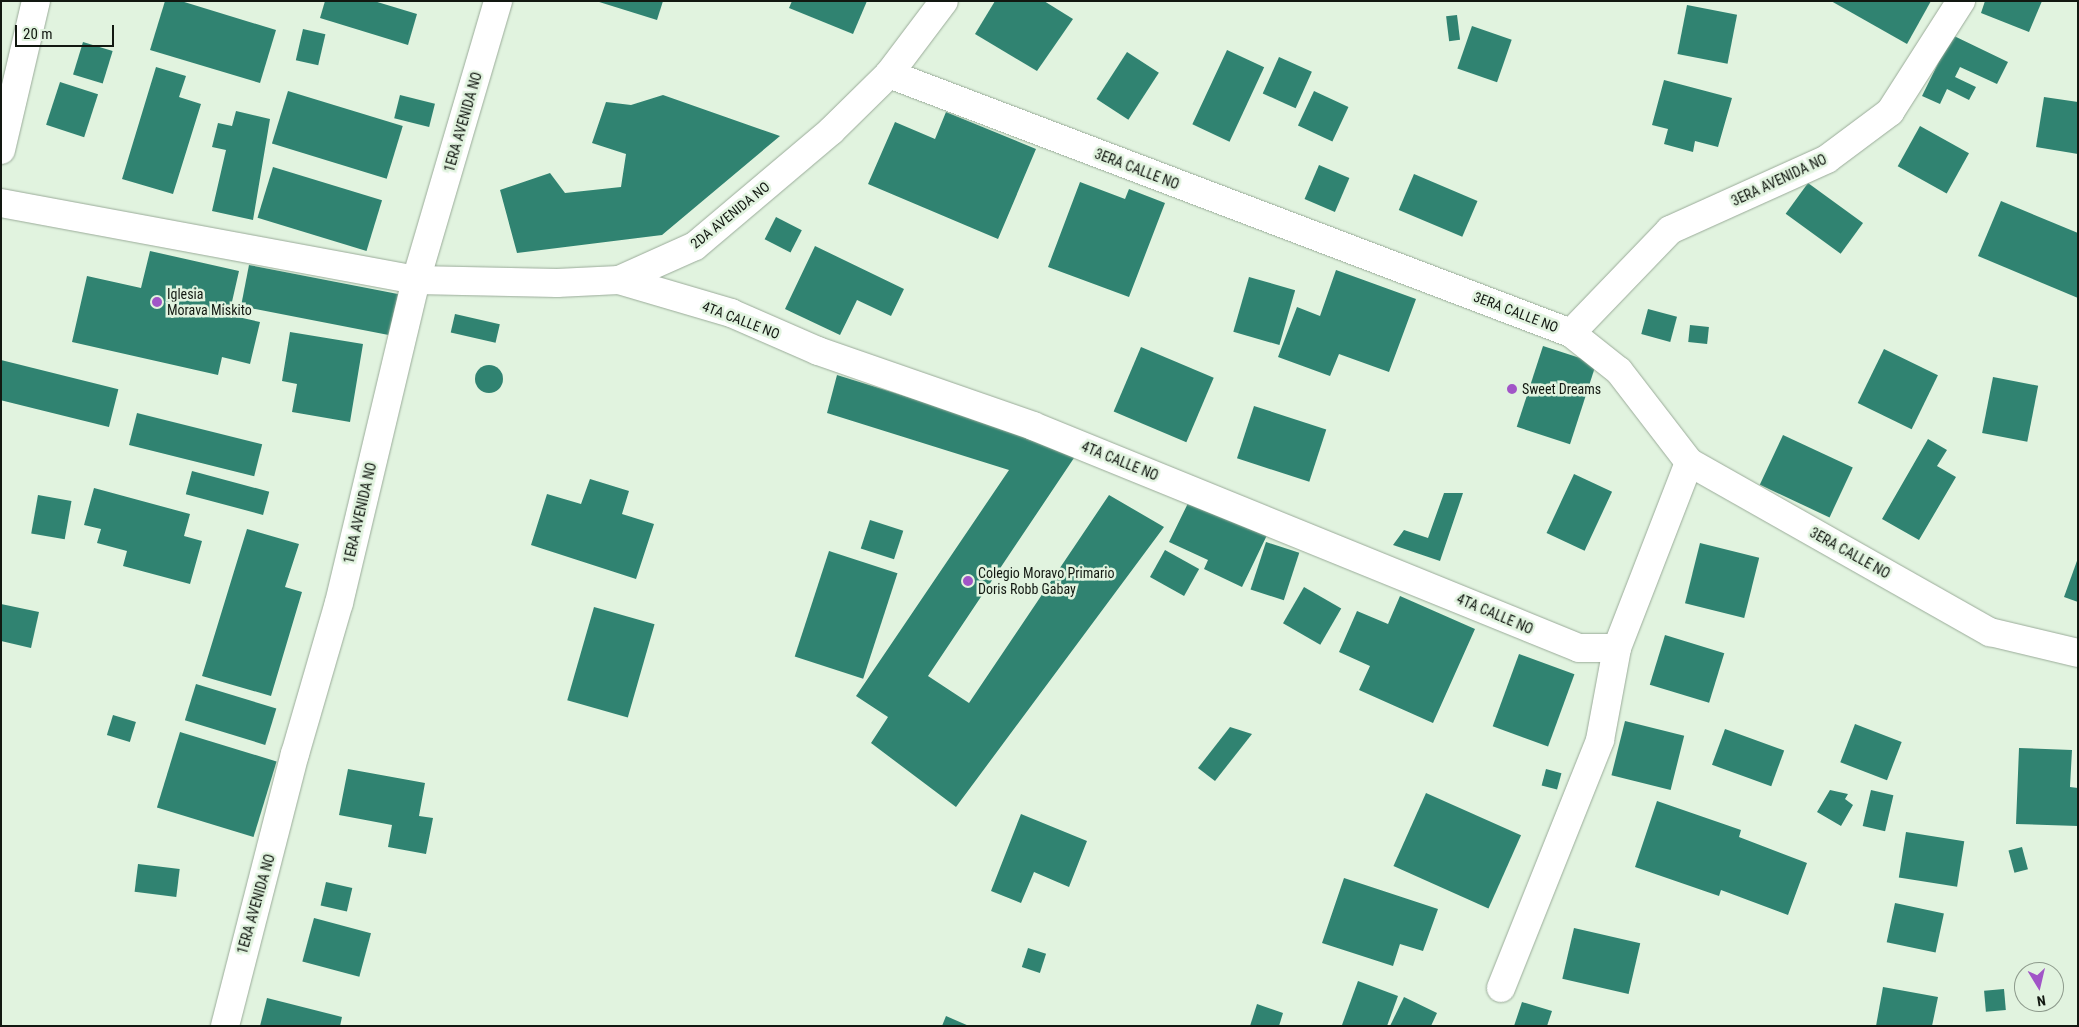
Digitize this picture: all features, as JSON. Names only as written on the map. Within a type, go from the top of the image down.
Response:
[{"type":"street","points":[[1,150],[36,1]]},
{"type":"street","name":"1ERA AVENIDA NO","points":[[224,1026],[295,754],[339,603],[416,280],[498,1]]},
{"type":"street","name":"2DA AVENIDA NO","points":[[1,203],[416,280],[557,283],[619,280],[694,246],[831,132],[889,74],[944,1]]},
{"type":"street","name":"3ERA AVENIDA NO","points":[[1571,333],[1670,230],[1827,159],[1890,112],[1961,1]]},
{"type":"street","name":"3ERA CALLE NO","points":[[889,74],[1571,333],[1619,371],[1689,462],[1990,632],[2078,653]]},
{"type":"street","name":"4TA CALLE NO","points":[[619,280],[731,313],[818,352],[1033,426],[1580,648],[1617,648]]},
{"type":"street","points":[[1501,988],[1600,740],[1617,648],[1689,462]]},
{"type":"building","points":[[165,1],[181,1],[276,30],[260,83],[150,50]]},
{"type":"building","points":[[325,1],[374,1],[417,14],[408,45],[320,18]]},
{"type":"building","points":[[596,1],[663,1],[657,20]]},
{"type":"building","points":[[792,1],[867,1],[853,34],[789,8]]},
{"type":"building","points":[[995,1],[1044,1],[1073,19],[1037,71],[975,34]]},
{"type":"building","points":[[1831,1],[1931,1],[1907,44]]},
{"type":"building","points":[[1985,1],[2042,1],[2029,32],[1981,13]]},
{"type":"building","points":[[1687,5],[1737,15],[1728,64],[1677,54]]},
{"type":"building","points":[[1457,15],[1460,40],[1449,41],[1446,16]]},
{"type":"building","points":[[1472,26],[1512,40],[1497,82],[1457,69]]},
{"type":"building","points":[[303,29],[325,34],[318,65],[296,60]]},
{"type":"building","points":[[1952,35],[2008,62],[1997,84],[1960,67],[1955,77],[1976,87],[1969,100],[1947,89],[1940,104],[1922,96]]},
{"type":"building","points":[[83,42],[113,51],[103,84],[73,75]]},
{"type":"building","points":[[1227,50],[1264,67],[1230,142],[1192,124]]},
{"type":"building","points":[[1127,52],[1159,73],[1128,120],[1097,99]]},
{"type":"building","points":[[1279,57],[1312,72],[1296,108],[1263,94]]},
{"type":"building","points":[[156,67],[186,76],[179,97],[201,104],[173,194],[122,179]]},
{"type":"building","points":[[1664,80],[1732,98],[1718,147],[1695,141],[1693,152],[1664,144],[1668,129],[1652,125]]},
{"type":"building","points":[[60,82],[98,94],[84,137],[46,125]]},
{"type":"building","points":[[288,91],[403,126],[387,179],[272,144]]},
{"type":"building","points":[[1314,91],[1348,107],[1332,141],[1298,125]]},
{"type":"building","points":[[400,95],[435,104],[429,127],[394,118]]},
{"type":"building","points":[[663,95],[780,136],[662,235],[517,253],[500,190],[550,173],[565,193],[621,187],[626,154],[592,143],[606,102],[631,105]]},
{"type":"building","points":[[2044,97],[2078,102],[2078,154],[2036,147]]},
{"type":"building","points":[[236,111],[270,119],[253,220],[212,211],[226,150],[212,147],[218,123],[232,126]]},
{"type":"building","points":[[946,112],[1036,149],[998,239],[868,184],[895,122],[935,139]]},
{"type":"building","points":[[1920,126],[1969,153],[1947,193],[1898,166]]},
{"type":"building","points":[[1319,165],[1349,178],[1335,212],[1305,199]]},
{"type":"building","points":[[273,167],[382,200],[367,251],[258,218]]},
{"type":"building","points":[[1414,174],[1478,201],[1462,237],[1399,210]]},
{"type":"building","points":[[1080,182],[1125,199],[1129,189],[1165,203],[1129,297],[1048,267]]},
{"type":"building","points":[[1808,183],[1863,223],[1841,254],[1786,214]]},
{"type":"building","points":[[2001,201],[2078,233],[2078,298],[1978,256]]},
{"type":"building","points":[[776,217],[802,230],[790,252],[765,239]]},
{"type":"building","points":[[815,246],[904,289],[891,316],[857,300],[840,335],[785,309]]},
{"type":"building","name":"Iglesia Morava Miskito","points":[[150,251],[239,271],[229,315],[260,322],[250,364],[222,357],[218,375],[72,342],[87,276],[141,288]]},
{"type":"building","points":[[249,265],[399,294],[391,335],[241,306]]},
{"type":"building","points":[[1336,270],[1416,299],[1389,372],[1339,354],[1330,376],[1278,357],[1297,307],[1320,316]]},
{"type":"building","points":[[1249,277],[1295,290],[1279,345],[1233,332]]},
{"type":"building","points":[[1648,309],[1677,317],[1670,342],[1641,334]]},
{"type":"building","points":[[455,314],[500,324],[496,343],[451,333]]},
{"type":"building","points":[[1690,325],[1709,327],[1707,344],[1688,342]]},
{"type":"building","points":[[290,332],[363,344],[350,422],[292,412],[297,384],[282,381]]},
{"type":"building","points":[[1543,346],[1596,363],[1570,444],[1517,427]]},
{"type":"building","points":[[1141,347],[1214,378],[1186,442],[1114,411]]},
{"type":"building","points":[[1884,349],[1938,375],[1912,429],[1858,403]]},
{"type":"building","points":[[1,360],[118,389],[109,427],[1,400]]},
{"type":"building","points":[[489,365],[499,369],[503,379],[499,389],[489,393],[479,389],[475,379],[479,369]]},
{"type":"building","points":[[837,375],[1028,434],[1076,455],[928,676],[969,703],[1109,495],[1164,527],[956,807],[871,743],[888,717],[856,696],[1009,470],[827,413]]},
{"type":"building","points":[[1993,377],[2038,386],[2027,442],[1982,433]]},
{"type":"building","points":[[1254,406],[1326,429],[1309,482],[1237,458]]},
{"type":"building","points":[[137,413],[262,444],[254,476],[129,445]]},
{"type":"building","points":[[1783,435],[1853,468],[1830,517],[1760,485]]},
{"type":"building","points":[[1928,439],[1947,450],[1937,466],[1956,477],[1919,540],[1882,519]]},
{"type":"building","points":[[192,471],[269,492],[263,515],[186,494]]},
{"type":"building","points":[[1574,474],[1612,492],[1585,551],[1547,533]]},
{"type":"building","points":[[590,479],[629,491],[622,514],[654,524],[636,579],[531,545],[547,494],[581,504]]},
{"type":"building","points":[[94,488],[190,514],[184,536],[202,541],[190,584],[123,566],[127,551],[97,543],[101,529],[84,525]]},
{"type":"building","points":[[1444,493],[1463,493],[1440,561],[1393,545],[1404,530],[1428,538]]},
{"type":"building","points":[[38,495],[71,501],[65,539],[31,533]]},
{"type":"building","points":[[1192,495],[1269,531],[1242,587],[1204,569],[1208,560],[1169,542]]},
{"type":"building","points":[[870,520],[903,531],[894,559],[861,549]]},
{"type":"building","points":[[247,529],[299,544],[285,587],[302,592],[271,696],[202,676]]},
{"type":"building","points":[[1266,542],[1299,553],[1284,600],[1251,590]]},
{"type":"building","points":[[1700,543],[1759,558],[1744,618],[1685,603]]},
{"type":"building","points":[[1165,550],[1199,569],[1184,596],[1150,577]]},
{"type":"building","points":[[829,551],[897,573],[863,679],[795,657]]},
{"type":"building","points":[[2078,558],[2078,602],[2064,597]]},
{"type":"building","points":[[1304,587],[1341,608],[1320,645],[1283,623]]},
{"type":"building","points":[[1400,596],[1475,629],[1433,723],[1359,690],[1370,666],[1339,652],[1357,611],[1388,624]]},
{"type":"building","points":[[1,604],[39,612],[31,648],[1,641]]},
{"type":"building","points":[[594,607],[655,624],[628,718],[567,700]]},
{"type":"building","points":[[1665,635],[1724,653],[1709,703],[1650,685]]},
{"type":"building","points":[[1519,654],[1574,674],[1548,747],[1493,726]]},
{"type":"building","points":[[196,684],[276,709],[265,745],[185,720]]},
{"type":"building","points":[[113,715],[136,722],[130,742],[107,735]]},
{"type":"building","points":[[1625,721],[1684,736],[1671,790],[1611,775]]},
{"type":"building","points":[[1855,724],[1902,742],[1887,780],[1840,762]]},
{"type":"building","points":[[1230,727],[1252,734],[1215,781],[1198,768]]},
{"type":"building","points":[[1725,729],[1784,751],[1771,786],[1712,765]]},
{"type":"building","points":[[180,732],[277,762],[253,837],[157,808]]},
{"type":"building","points":[[2019,748],[2072,750],[2070,787],[2078,788],[2078,826],[2016,824]]},
{"type":"building","points":[[348,769],[425,783],[419,816],[433,818],[426,854],[388,847],[392,825],[339,815]]},
{"type":"building","points":[[1546,769],[1561,773],[1557,790],[1542,785]]},
{"type":"building","points":[[1830,790],[1848,794],[1845,799],[1853,805],[1841,826],[1817,812]]},
{"type":"building","points":[[1871,790],[1893,795],[1885,831],[1863,826]]},
{"type":"building","points":[[1426,793],[1521,835],[1488,908],[1393,866]]},
{"type":"building","points":[[1657,801],[1741,830],[1739,837],[1807,863],[1788,915],[1721,890],[1719,896],[1635,867]]},
{"type":"building","points":[[1021,814],[1087,841],[1069,887],[1034,872],[1021,903],[991,891]]},
{"type":"building","points":[[1906,832],[1964,841],[1957,887],[1899,877]]},
{"type":"building","points":[[2022,847],[2028,869],[2014,873],[2008,851]]},
{"type":"building","points":[[138,864],[180,869],[176,897],[135,892]]},
{"type":"building","points":[[1344,878],[1438,909],[1423,951],[1400,944],[1393,966],[1322,943]]},
{"type":"building","points":[[326,882],[352,888],[347,911],[321,905]]},
{"type":"building","points":[[1895,903],[1944,913],[1936,953],[1887,942]]},
{"type":"building","points":[[314,918],[371,933],[359,977],[302,961]]},
{"type":"building","points":[[1574,928],[1640,943],[1629,994],[1562,979]]},
{"type":"building","points":[[1028,948],[1046,954],[1040,973],[1022,967]]},
{"type":"building","points":[[1358,981],[1398,996],[1387,1026],[1342,1025]]},
{"type":"building","points":[[1883,987],[1938,997],[1932,1026],[1876,1026]]},
{"type":"building","points":[[2004,989],[2006,1010],[1986,1012],[1984,991]]},
{"type":"building","points":[[1404,997],[1437,1013],[1431,1026],[1390,1026]]},
{"type":"building","points":[[267,998],[342,1017],[340,1026],[260,1026]]},
{"type":"building","points":[[1522,1002],[1552,1011],[1547,1026],[1514,1026]]},
{"type":"building","points":[[1257,1004],[1283,1013],[1279,1026],[1250,1026]]},
{"type":"building","points":[[946,1016],[969,1026],[942,1026]]},
{"type":"place","name":"Iglesia Morava Miskito","points":[[157,302]]},
{"type":"place","name":"Sweet Dreams","points":[[1512,389]]},
{"type":"place","name":"Colegio Moravo Primario Doris Robb Gabay","points":[[968,581]]}]
